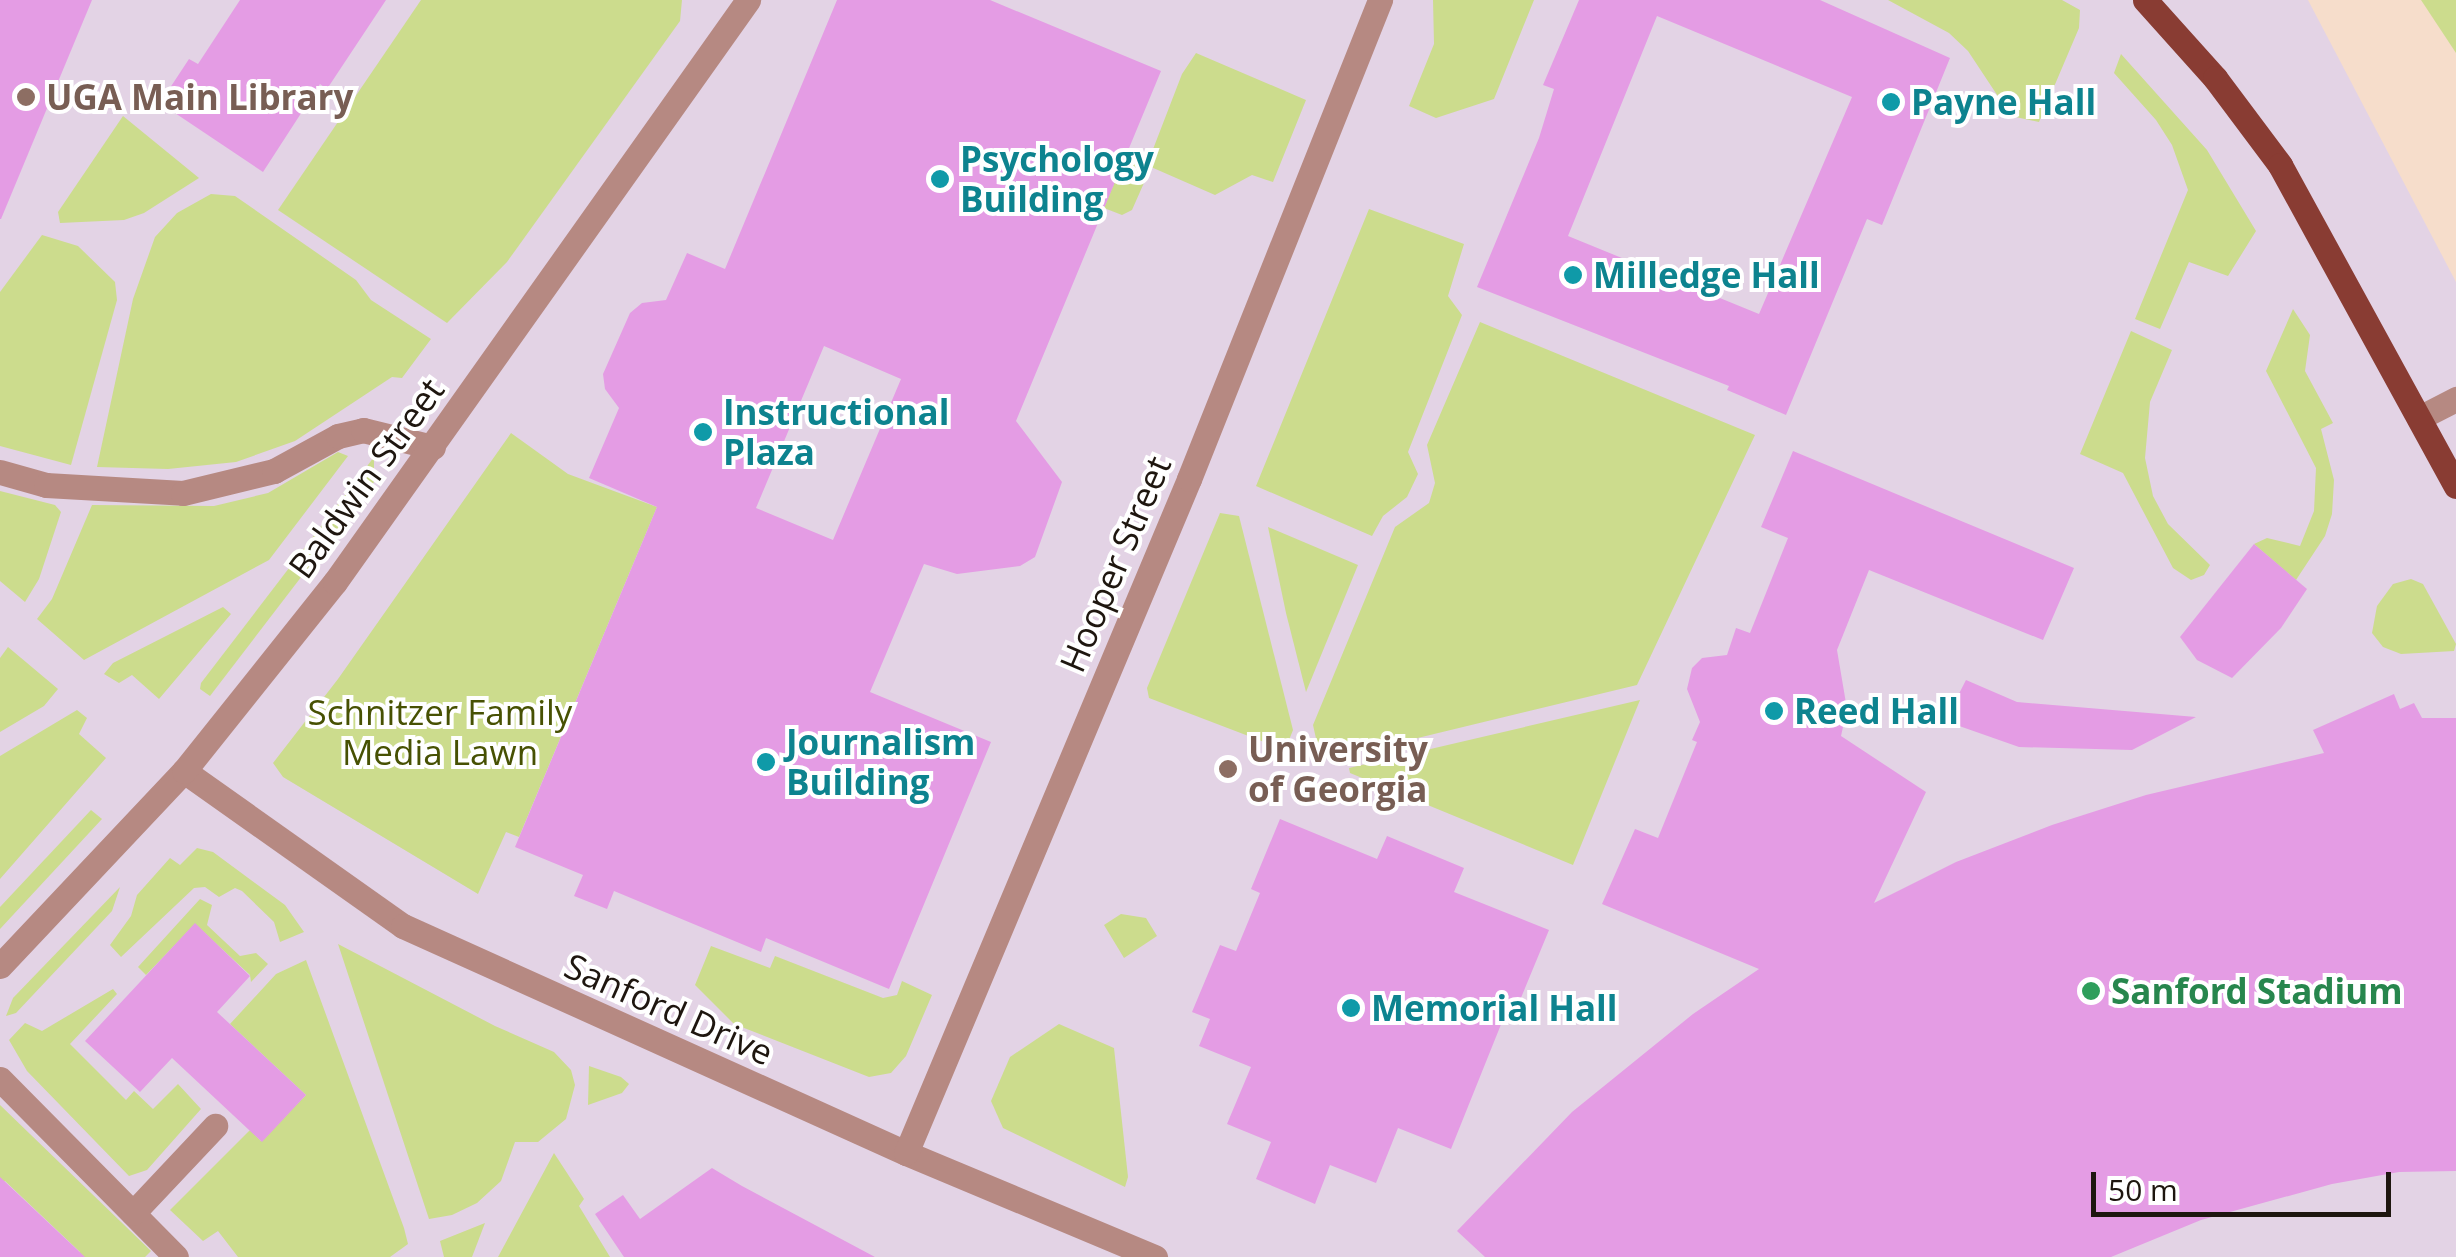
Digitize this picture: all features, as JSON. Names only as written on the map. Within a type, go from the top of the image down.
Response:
[{"type":"main road","points":[[2145,0],[2215,78],[2280,164],[2456,486]]},
{"type":"street","name":"Baldwin Street","points":[[0,966],[184,771],[336,582],[748,0]]},
{"type":"street","name":"Hooper Street","points":[[906,1153],[1188,479],[1380,0]]},
{"type":"street","points":[[2419,418],[2456,398]]},
{"type":"street","points":[[0,472],[46,485],[183,492],[274,471],[338,436],[363,430],[432,447]]},
{"type":"street","name":"Sanford Drive","points":[[184,771],[403,926],[906,1153],[1156,1257]]},
{"type":"street","points":[[0,1079],[176,1257]]},
{"type":"street","points":[[133,1213],[215,1126]]},
{"type":"shaded area","name":"University of Georgia","points":[[0,0],[2308,0],[2456,282],[2456,1257],[0,1257]]},
{"type":"green space","points":[[421,0],[682,0],[680,21],[507,262],[447,323],[278,210]]},
{"type":"green space","points":[[1433,0],[1534,0],[1494,99],[1436,118],[1409,106],[1434,44]]},
{"type":"green space","points":[[1888,0],[2062,0],[2080,10],[2079,28],[2039,122],[2011,116],[1968,51],[1949,33]]},
{"type":"green space","points":[[2421,0],[2456,0],[2456,53]]},
{"type":"green space","points":[[1196,53],[1306,100],[1273,182],[1252,175],[1215,195],[1151,167],[1132,210],[1122,215],[1104,208],[1128,149],[1150,157],[1182,74]]},
{"type":"green space","points":[[2121,54],[2207,150],[2256,231],[2228,276],[2189,262],[2160,329],[2135,319],[2188,190],[2172,145],[2156,120],[2114,73]]},
{"type":"green space","points":[[123,116],[199,178],[144,213],[124,220],[60,223],[58,212]]},
{"type":"green space","points":[[211,194],[235,196],[356,280],[371,300],[431,339],[402,378],[392,377],[295,441],[236,462],[168,469],[97,467],[133,299],[155,237],[177,213]]},
{"type":"green space","points":[[1369,209],[1464,244],[1448,296],[1462,315],[1408,452],[1418,474],[1407,497],[1383,516],[1372,536],[1256,486]]},
{"type":"green space","points":[[42,235],[78,246],[115,282],[117,300],[71,465],[0,446],[0,292]]},
{"type":"green space","points":[[2293,309],[2310,335],[2305,371],[2333,423],[2321,429],[2334,480],[2332,514],[2325,536],[2296,580],[2254,544],[2267,538],[2300,546],[2314,511],[2316,468],[2266,371]]},
{"type":"green space","points":[[1480,322],[1755,435],[1637,685],[1397,743],[1327,752],[1317,743],[1313,725],[1395,527],[1429,503],[1435,483],[1427,445]]},
{"type":"green space","points":[[2131,331],[2172,350],[2150,402],[2145,458],[2153,496],[2168,524],[2210,565],[2204,575],[2191,580],[2173,568],[2123,473],[2080,454]]},
{"type":"green space","name":"Schnitzer Family Media Lawn","points":[[511,433],[568,474],[657,507],[519,837],[506,832],[478,894],[283,777],[273,763],[338,679]]},
{"type":"green space","points":[[338,452],[348,456],[269,560],[84,660],[37,619],[52,599],[92,505],[214,506],[268,493]]},
{"type":"green space","points":[[374,457],[374,482],[210,696],[200,689],[201,683]]},
{"type":"green space","points":[[0,491],[55,505],[61,512],[39,579],[25,602],[0,581]]},
{"type":"green space","points":[[1220,513],[1239,516],[1293,730],[1285,750],[1149,698],[1147,688]]},
{"type":"green space","points":[[1268,527],[1358,565],[1306,692],[1286,613]]},
{"type":"green space","points":[[2411,579],[2423,584],[2456,644],[2454,651],[2401,654],[2383,647],[2372,633],[2377,606],[2393,584]]},
{"type":"green space","points":[[223,607],[231,614],[159,699],[132,675],[119,683],[104,674],[113,663]]},
{"type":"green space","points":[[8,647],[58,689],[44,706],[0,732],[0,658]]},
{"type":"green space","points":[[1640,700],[1573,865],[1350,773],[1349,768]]},
{"type":"green space","points":[[77,710],[87,718],[79,734],[106,758],[0,879],[0,756]]},
{"type":"green space","points":[[91,810],[102,819],[0,929],[0,907]]},
{"type":"green space","points":[[197,848],[213,852],[285,905],[304,932],[280,942],[274,922],[242,891],[235,888],[219,897],[205,887],[194,888],[121,957],[110,945],[131,916],[137,895],[170,858],[180,865]]},
{"type":"green space","points":[[120,887],[112,911],[16,1013],[6,1016],[13,998]]},
{"type":"green space","points":[[200,899],[212,905],[207,925],[240,956],[256,953],[268,964],[251,982],[250,975],[195,924],[146,975],[138,967]]},
{"type":"green space","points":[[1121,914],[1146,918],[1157,936],[1124,958],[1104,925]]},
{"type":"green space","points":[[338,944],[495,1026],[554,1052],[571,1070],[575,1085],[566,1119],[538,1142],[515,1142],[501,1181],[477,1203],[452,1215],[429,1219]]},
{"type":"green space","points":[[711,946],[770,968],[775,956],[883,998],[897,995],[902,981],[932,995],[906,1056],[891,1073],[869,1077],[734,1024],[695,985]]},
{"type":"green space","points":[[306,960],[404,1228],[408,1244],[390,1257],[238,1257],[218,1231],[203,1241],[170,1210],[250,1130],[261,1141],[306,1095],[230,1024],[276,974]]},
{"type":"green space","points":[[113,989],[117,994],[70,1044],[126,1100],[134,1091],[153,1109],[178,1084],[201,1109],[147,1170],[129,1176],[27,1071],[9,1040],[25,1023],[42,1031]]},
{"type":"green space","points":[[1059,1024],[1114,1048],[1128,1177],[1125,1187],[1003,1128],[991,1101],[1010,1057]]},
{"type":"green space","points":[[589,1066],[621,1077],[629,1084],[622,1093],[588,1105]]},
{"type":"green space","points":[[0,1105],[151,1251],[145,1257],[76,1257],[80,1252],[5,1181],[0,1185]]},
{"type":"green space","points":[[554,1153],[584,1199],[579,1206],[610,1257],[498,1257]]},
{"type":"green space","points":[[485,1223],[472,1257],[444,1257],[440,1241]]},
{"type":"building","name":"UGA Main Library","points":[[0,0],[92,0],[1,219],[0,219]]},
{"type":"building","points":[[240,0],[386,0],[327,89],[320,84],[263,172],[160,103],[189,59],[198,64]]},
{"type":"building","points":[[837,0],[990,0],[1161,71],[1016,421],[1062,482],[1035,557],[1020,566],[957,574],[924,564],[870,692],[991,742],[889,989],[766,938],[761,952],[614,891],[607,909],[574,896],[583,875],[515,847],[657,507],[589,478],[619,408],[605,389],[603,374],[630,313],[642,303],[666,300],[687,253],[725,269]],"holes":[[[824,346],[901,379],[833,540],[756,508]]]},
{"type":"building","points":[[1579,0],[1820,0],[1950,58],[1882,225],[1867,219],[1786,415],[1727,390],[1729,386],[1477,287],[1539,138],[1554,89],[1543,85]],"holes":[[[1657,16],[1852,97],[1759,314],[1568,236]]]},
{"type":"building","name":"Sanford Stadium","points":[[1793,451],[2074,568],[2043,640],[1869,570],[1837,650],[1847,709],[1841,736],[1926,792],[1874,903],[1956,862],[2052,825],[2146,795],[2324,753],[2313,730],[2394,694],[2400,709],[2414,703],[2422,718],[2456,718],[2456,1171],[2399,1172],[2332,1184],[2201,1220],[2111,1257],[1485,1257],[1457,1231],[1572,1112],[1693,1014],[1759,969],[1602,904],[1635,829],[1658,838],[1697,742],[1692,740],[1700,722],[1687,689],[1692,668],[1702,658],[1727,655],[1736,628],[1750,633],[1788,538],[1761,527]]},
{"type":"building","points":[[2254,544],[2307,589],[2281,628],[2232,678],[2197,660],[2180,637]]},
{"type":"building","points":[[1966,680],[2017,702],[2196,717],[2132,750],[2019,747],[1945,721]]},
{"type":"building","name":"Memorial Hall","points":[[1280,819],[1377,859],[1387,836],[1464,868],[1454,892],[1549,930],[1518,1005],[1510,1002],[1451,1149],[1398,1128],[1376,1183],[1330,1165],[1315,1204],[1256,1179],[1271,1142],[1227,1124],[1251,1067],[1199,1046],[1210,1019],[1192,1012],[1220,945],[1236,951],[1260,893],[1251,889]]},
{"type":"building","points":[[195,923],[250,976],[217,1012],[306,1095],[262,1142],[172,1058],[140,1092],[85,1041]]},
{"type":"building","points":[[712,1168],[875,1257],[624,1257],[595,1214],[623,1195],[640,1219]]},
{"type":"building","points":[[0,1177],[85,1257],[0,1257]]},
{"type":"place","name":"UGA Main Library","points":[[26,97]]},
{"type":"place","name":"Payne Hall","points":[[1891,102]]},
{"type":"place","name":"Psychology Building","points":[[940,179]]},
{"type":"place","name":"Milledge Hall","points":[[1573,275]]},
{"type":"place","name":"Instructional Plaza","points":[[703,432]]},
{"type":"place","name":"Reed Hall","points":[[1774,711]]},
{"type":"place","name":"Journalism Building","points":[[766,762]]},
{"type":"place","name":"University of Georgia","points":[[1228,769]]},
{"type":"place","name":"Sanford Stadium","points":[[2091,991]]},
{"type":"place","name":"Memorial Hall","points":[[1351,1008]]}]
